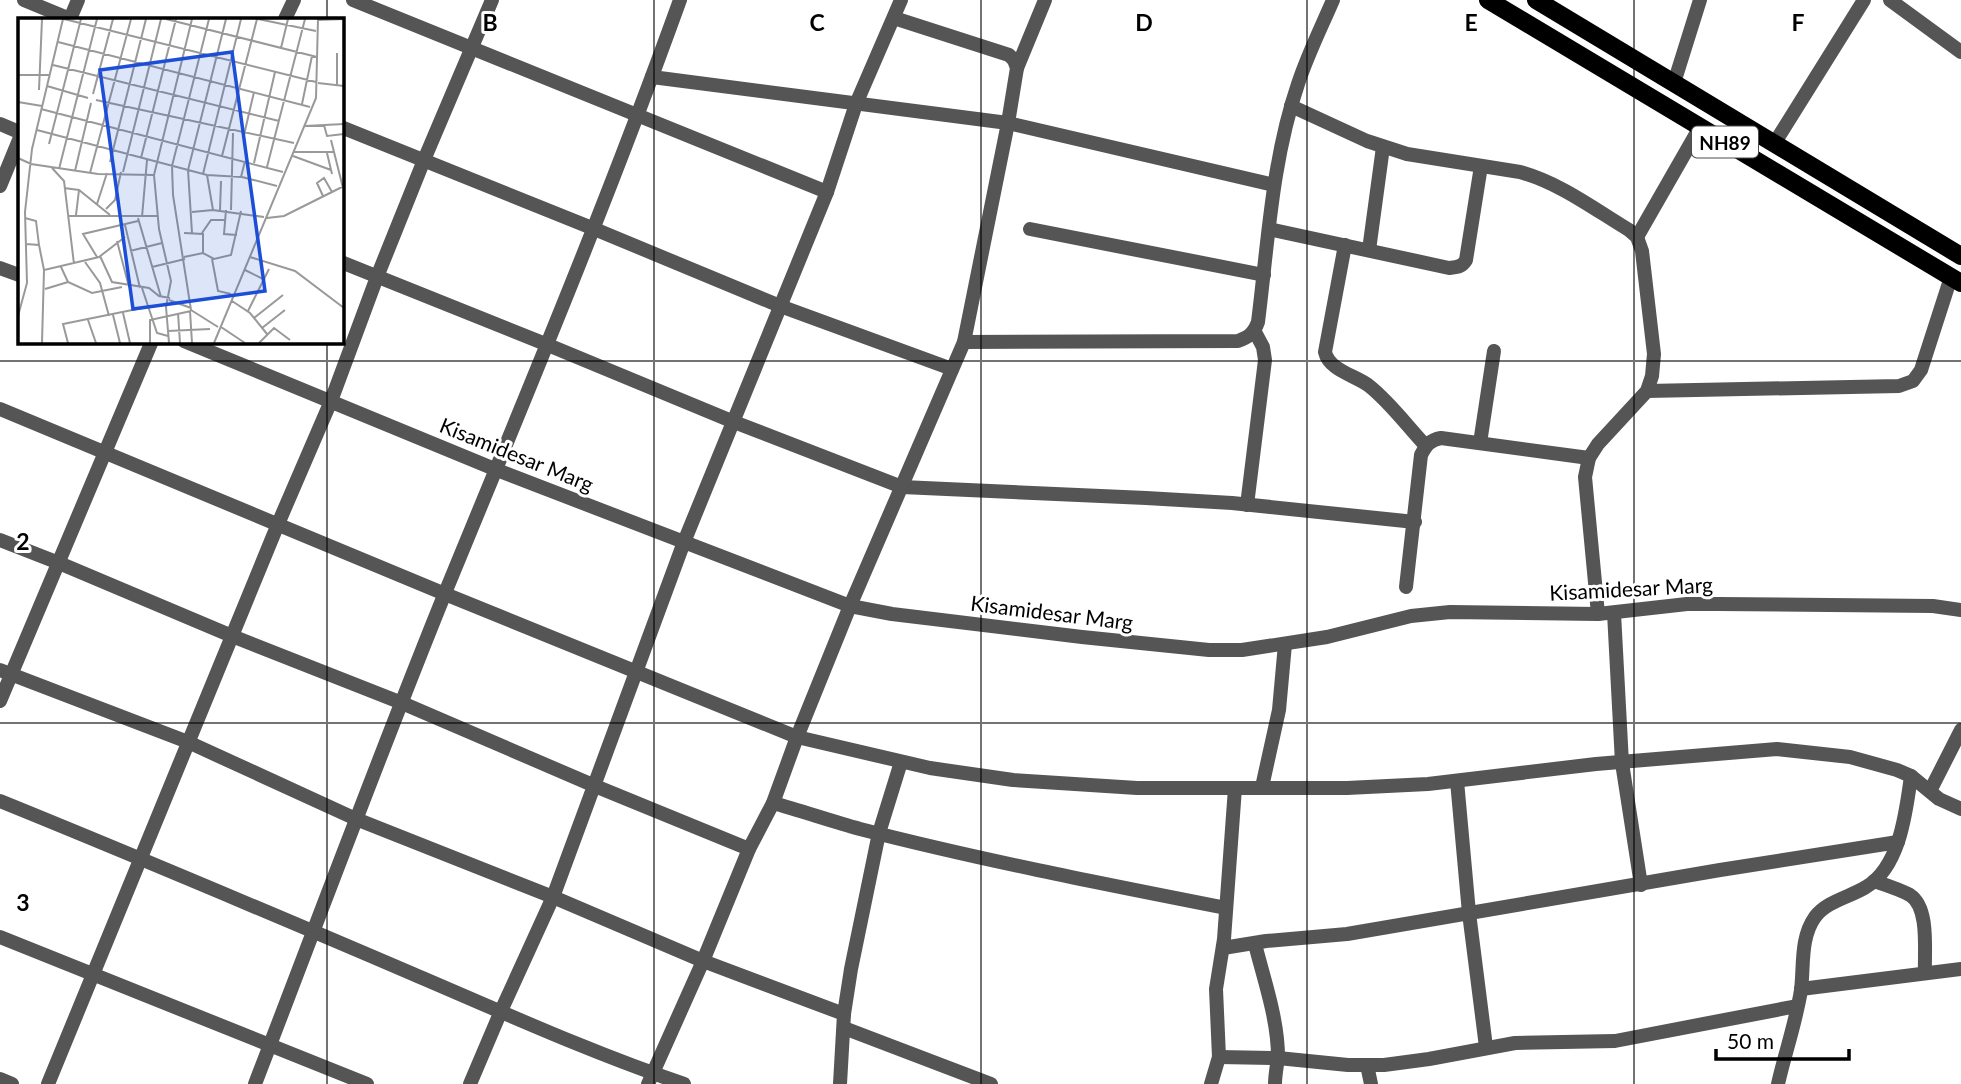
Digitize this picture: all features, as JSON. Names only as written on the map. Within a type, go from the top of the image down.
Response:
[{"type":"main road","name":"NH89","points":[[1489,0],[1956,280]]},
{"type":"main road","name":"NH89","points":[[1536,0],[1961,256]]},
{"type":"street","points":[[24,0],[68,18]]},
{"type":"street","points":[[70,18],[78,0]]},
{"type":"street","points":[[285,18],[294,0]]},
{"type":"street","points":[[354,0],[827,192]]},
{"type":"street","points":[[48,1084],[331,401],[377,277],[492,0]]},
{"type":"street","points":[[255,1084],[445,594],[548,345],[680,0]]},
{"type":"street","points":[[470,1084],[553,897],[684,541],[827,192],[856,104],[901,0]]},
{"type":"street","points":[[650,1079],[749,849],[773,803],[850,606],[964,342],[1017,68],[1045,0]]},
{"type":"street","points":[[964,342],[1238,341],[1255,332],[1275,184],[1291,106],[1333,0]]},
{"type":"street","points":[[1674,83],[1700,0]]},
{"type":"street","points":[[1774,144],[1864,0]]},
{"type":"street","points":[[1890,0],[1961,52]]},
{"type":"street","points":[[894,18],[1009,55],[1017,68]]},
{"type":"street","points":[[652,77],[1008,123],[1275,184]]},
{"type":"street","points":[[1291,106],[1383,147],[1407,154],[1538,177],[1618,223],[1637,237],[1642,251],[1654,354],[1652,376],[1647,391],[1589,457],[1585,477],[1598,614]]},
{"type":"street","points":[[0,124],[18,132]]},
{"type":"street","points":[[1637,237],[1700,127]]},
{"type":"street","points":[[343,128],[780,306],[952,369]]},
{"type":"street","points":[[0,186],[18,142]]},
{"type":"street","points":[[1369,250],[1383,147]]},
{"type":"street","points":[[1269,229],[1449,268],[1463,265],[1481,166]]},
{"type":"street","points":[[1030,229],[1264,275]]},
{"type":"street","points":[[1345,245],[1325,352],[1327,359],[1332,365],[1368,385],[1426,446]]},
{"type":"street","points":[[343,263],[734,422],[902,487],[1146,498],[1415,522]]},
{"type":"street","points":[[0,268],[18,275]]},
{"type":"street","points":[[1647,391],[1899,386],[1913,381],[1922,370],[1956,280]]},
{"type":"street","points":[[1247,505],[1265,360],[1263,347],[1255,332]]},
{"type":"street","points":[[0,701],[6,672],[59,562],[151,343]]},
{"type":"street","name":"Kisamidesar Marg","points":[[189,343],[497,470],[850,606],[891,614],[1082,638],[1209,650],[1242,650],[1363,629],[1411,616],[1450,612],[1598,614],[1687,604],[1933,606],[1961,610]]},
{"type":"street","points":[[1480,443],[1494,351]]},
{"type":"street","points":[[0,409],[797,737],[930,768],[1013,780],[1137,788],[1347,788],[1428,784],[1622,762],[1777,749],[1850,757],[1875,763],[1911,776],[1939,799],[1961,809]]},
{"type":"street","points":[[1406,587],[1421,455],[1432,440],[1441,438],[1589,457]]},
{"type":"street","points":[[0,540],[402,703],[749,849]]},
{"type":"street","points":[[1614,613],[1622,762],[1641,884]]},
{"type":"street","points":[[1262,787],[1279,710],[1285,644]]},
{"type":"street","points":[[6,672],[188,743],[356,819],[553,897],[991,1084]]},
{"type":"street","points":[[1930,791],[1961,730]]},
{"type":"street","points":[[841,1084],[844,1021],[861,918],[879,833],[901,762]]},
{"type":"street","points":[[1778,1084],[1801,989],[1808,931],[1815,917],[1823,909],[1868,887],[1887,865],[1904,823],[1911,776]]},
{"type":"street","points":[[1457,781],[1469,913],[1486,1047]]},
{"type":"street","points":[[1211,1084],[1219,1057],[1215,1005],[1223,947],[1235,788]]},
{"type":"street","points":[[0,801],[501,1011],[650,1079],[684,1084]]},
{"type":"street","points":[[773,803],[879,833],[1088,881],[1226,908]]},
{"type":"street","points":[[1223,947],[1348,934],[1898,842]]},
{"type":"street","points":[[1874,881],[1912,896],[1919,904],[1923,917],[1925,973]]},
{"type":"street","points":[[0,936],[367,1084]]},
{"type":"street","points":[[1255,944],[1276,1038],[1278,1058],[1275,1084]]},
{"type":"street","points":[[1801,989],[1961,970]]},
{"type":"street","points":[[1219,1057],[1384,1065],[1529,1042],[1615,1041],[1797,1006]]},
{"type":"street","points":[[1367,1065],[1371,1084]]},
{"type":"street","points":[[0,1079],[12,1084]]}]
